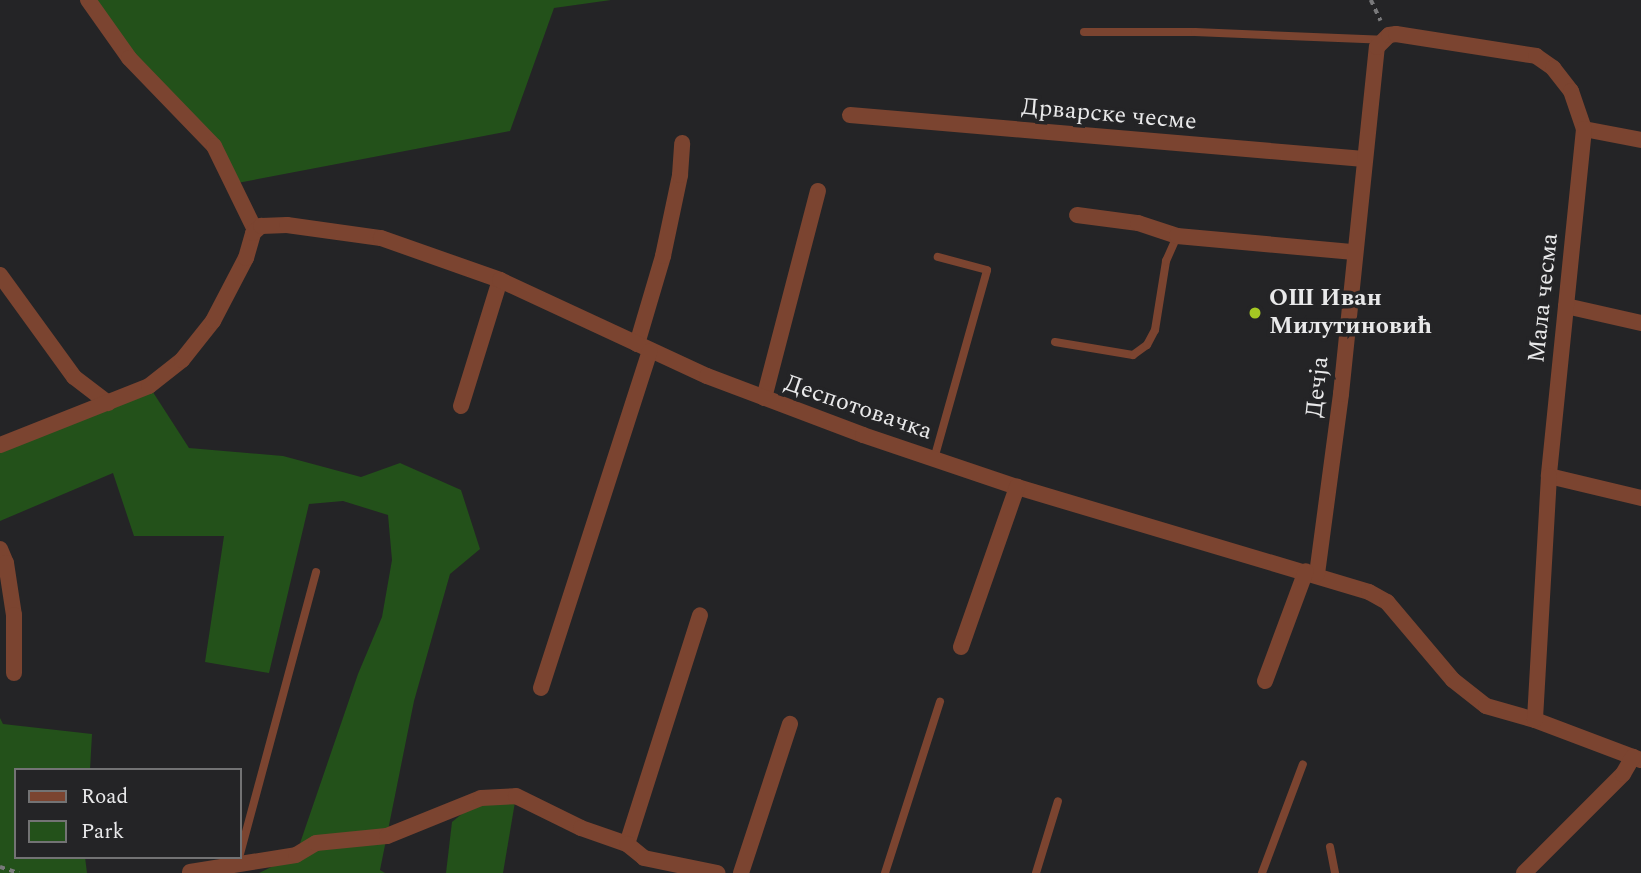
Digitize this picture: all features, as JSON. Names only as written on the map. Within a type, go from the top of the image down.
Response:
[{"type":"street","points":[[0,445],[149,386],[182,360],[201,339],[239,275],[255,230],[214,146],[129,58],[88,0]]},
{"type":"street","name":"Мала чесма","points":[[1385,38],[1454,42],[1536,56],[1553,68],[1571,91],[1584,129],[1549,476],[1535,720]]},
{"type":"street","name":"Дечја","points":[[1265,681],[1312,573],[1341,394],[1373,63],[1385,38]]},
{"type":"street","name":"Дрварске чесме","points":[[850,115],[1364,159]]},
{"type":"street","points":[[1584,129],[1641,140]]},
{"type":"street","points":[[541,688],[644,348],[680,175],[682,143]]},
{"type":"street","points":[[764,398],[818,191]]},
{"type":"street","points":[[1077,215],[1138,223],[1177,236],[1354,252]]},
{"type":"street","name":"Деспотовачка","points":[[255,230],[268,224],[381,238],[500,280],[644,348],[764,398],[1017,487],[1312,573],[1383,599],[1471,696],[1497,710],[1535,720],[1637,759]]},
{"type":"street","points":[[0,275],[74,376],[108,403]]},
{"type":"street","points":[[461,407],[500,280]]},
{"type":"street","points":[[1566,306],[1641,323]]},
{"type":"street","points":[[1549,476],[1641,498]]},
{"type":"street","points":[[961,647],[1017,487]]},
{"type":"street","points":[[0,549],[6,563],[15,615],[13,673]]},
{"type":"street","points":[[627,844],[700,615]]},
{"type":"street","points":[[741,873],[790,724]]},
{"type":"street","points":[[1524,873],[1637,759]]},
{"type":"street","points":[[242,858],[296,855],[316,843],[387,835],[481,798],[516,796],[581,828],[627,844],[644,858],[717,873]]},
{"type":"street","points":[[190,872],[236,859]]},
{"type":"lane","points":[[1084,32],[1195,32],[1385,38]]},
{"type":"lane","points":[[1055,342],[1133,355],[1147,345],[1155,330],[1166,261],[1177,236]]},
{"type":"lane","points":[[934,459],[987,270],[938,257]]},
{"type":"lane","points":[[242,847],[316,572]]},
{"type":"lane","points":[[884,873],[940,702]]},
{"type":"lane","points":[[1262,873],[1303,764]]},
{"type":"lane","points":[[1036,873],[1058,802]]},
{"type":"lane","points":[[1330,847],[1335,873]]},
{"type":"path","points":[[1371,0],[1385,38]]},
{"type":"path","points":[[0,867],[19,873]]},
{"type":"green space","points":[[88,0],[611,0],[554,8],[510,131],[232,184],[221,158]]},
{"type":"green space","points":[[149,386],[189,448],[283,456],[361,477],[400,463],[461,490],[480,549],[450,574],[414,701],[380,870],[385,873],[259,873],[296,855],[358,674],[382,617],[392,560],[388,515],[343,501],[309,504],[269,673],[205,662],[224,536],[134,536],[113,473],[0,521],[0,445]]},
{"type":"green space","points":[[0,718],[3,724],[92,734],[90,768],[14,768],[14,859],[85,859],[87,873],[0,873]]},
{"type":"green space","points":[[516,796],[503,873],[446,873],[452,822],[481,798]]},
{"type":"place","name":"ОШ Иван Милутиновић","points":[[1255,313]]}]
